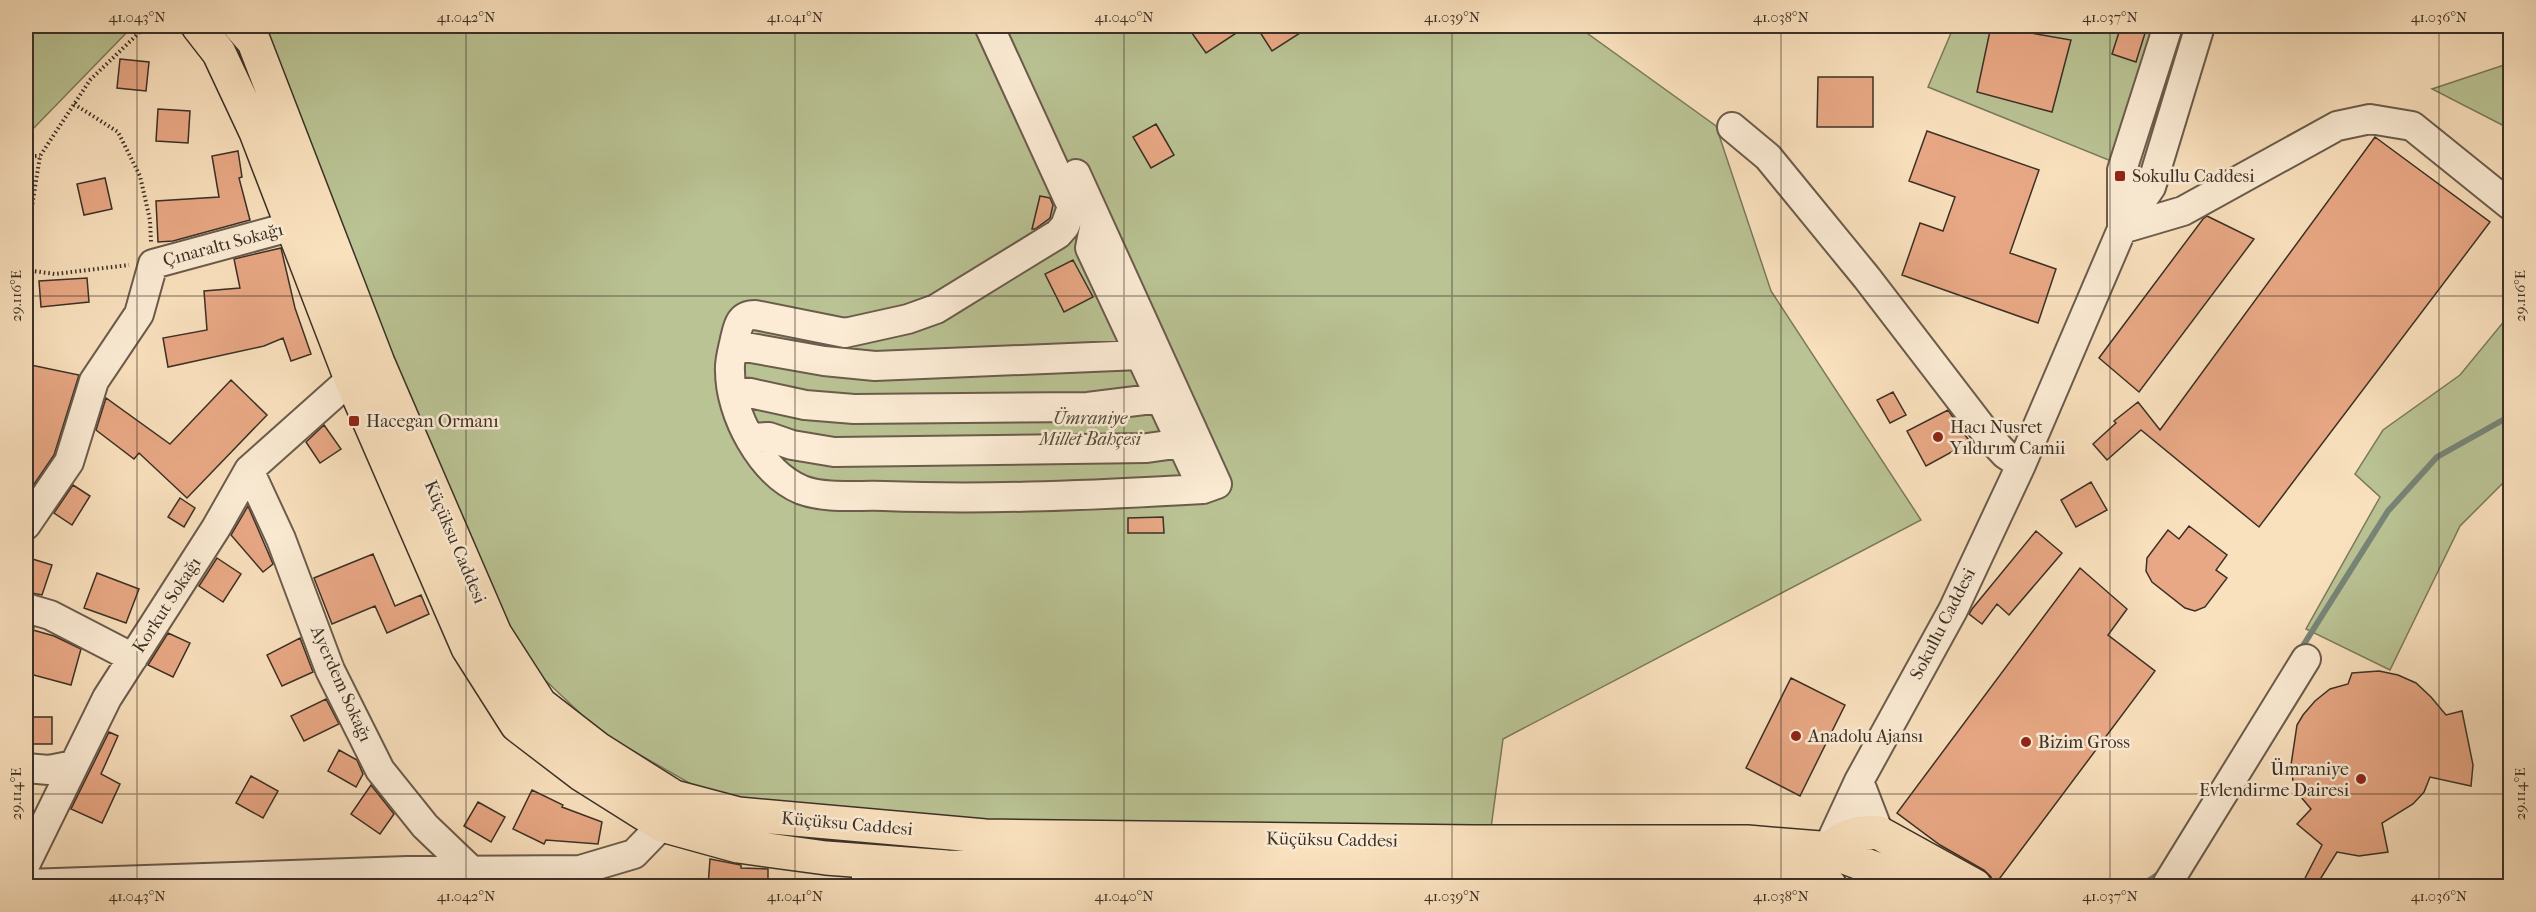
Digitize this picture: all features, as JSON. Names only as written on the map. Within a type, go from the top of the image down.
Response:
[{"type":"main road","name":"Küçüksu Caddesi","points":[[198,26],[219,53],[247,112],[293,226],[495,634],[540,704],[598,749],[674,798],[738,814],[985,836],[1474,867],[1722,879],[1773,872],[1809,883]]},
{"type":"main road","name":"Küçüksu Caddesi","points":[[247,31],[364,371],[468,648],[517,724],[581,774],[662,825],[738,846],[866,874],[1010,877],[1474,867],[1747,842],[1827,850],[1922,886]]},
{"type":"main road","points":[[1809,883],[1827,850],[1849,835],[1861,831],[1879,833],[1975,886]]},
{"type":"street","points":[[988,26],[1072,207],[1065,226],[1058,234],[964,293],[922,315],[845,333],[750,315],[739,322],[729,369],[732,391],[751,438],[769,467],[791,484],[813,493],[930,498],[1104,495],[1203,489],[1217,484],[1008,26]]},
{"type":"street","name":"Sokullu Caddesi","points":[[2121,229],[2122,170],[2168,26]]},
{"type":"street","name":"Sokullu Caddesi","points":[[1827,850],[1859,781],[1953,610],[2021,465],[2121,229],[2151,187],[2199,26]]},
{"type":"street","points":[[2121,229],[2183,212],[2337,126],[2370,119],[2412,126],[2511,205]]},
{"type":"street","points":[[1732,127],[1768,157],[1867,278],[1989,437],[2005,454],[2021,465]]},
{"type":"street","points":[[1096,218],[1090,248],[1203,489]]},
{"type":"street","name":"Çınaraltı Sokağı","points":[[26,525],[69,462],[94,381],[140,314],[153,264],[293,226]]},
{"type":"street","points":[[734,345],[856,365],[1140,355]]},
{"type":"street","name":"Korkut Sokağı","points":[[26,862],[106,698],[216,528],[249,470],[364,371]]},
{"type":"street","points":[[732,391],[805,405],[854,409],[1088,407],[1160,398]]},
{"type":"street","points":[[751,438],[769,437],[792,445],[834,452],[1147,448],[1182,444]]},
{"type":"street","name":"Ayerdem Sokağı","points":[[249,470],[281,539],[330,670],[380,770],[425,826],[473,872]]},
{"type":"street","points":[[26,608],[50,615],[133,658]]},
{"type":"street","points":[[2166,886],[2306,659]]},
{"type":"street","points":[[26,768],[49,770],[74,765]]},
{"type":"street","points":[[1859,781],[1879,833]]},
{"type":"street","points":[[26,884],[406,879],[473,872],[580,870],[634,854],[662,825]]},
{"type":"path","points":[[26,244],[40,156],[90,80],[146,26]]},
{"type":"path","points":[[74,104],[118,132],[140,176],[150,220],[153,264]]},
{"type":"path","points":[[26,156],[40,156]]},
{"type":"path","name":"Çınaraltı Sokağı","points":[[26,270],[55,274],[111,265],[153,264]]},
{"type":"green space","points":[[26,26],[133,26],[29,133],[26,158]]},
{"type":"green space","name":"Ümraniye Millet Bahçesi","points":[[259,26],[1577,26],[1716,126],[1771,291],[1921,520],[1503,739],[1491,828],[997,831],[719,800],[600,732],[507,644]]},
{"type":"green space","points":[[1954,26],[2154,26],[2116,163],[1928,87]]},
{"type":"green space","points":[[2510,63],[2510,129],[2432,89]]},
{"type":"green space","points":[[2510,314],[2510,476],[2460,526],[2390,670],[2306,629],[2380,497],[2355,474],[2383,430],[2460,375]]},
{"type":"building","points":[[1187,26],[1247,26],[1206,53]]},
{"type":"building","points":[[1256,26],[1311,26],[1272,51]]},
{"type":"building","points":[[1991,26],[2071,40],[2052,112],[1977,92]]},
{"type":"building","points":[[2121,26],[2146,30],[2136,62],[2112,54]]},
{"type":"building","points":[[120,59],[149,62],[146,91],[117,88]]},
{"type":"building","points":[[1818,77],[1873,77],[1873,127],[1817,127]]},
{"type":"building","points":[[158,109],[190,111],[188,143],[156,141]]},
{"type":"building","points":[[1156,124],[1174,155],[1151,168],[1133,137]]},
{"type":"building","points":[[1927,131],[2039,170],[2010,253],[2056,269],[2038,323],[1902,275],[1920,223],[1943,231],[1955,197],[1909,181]]},
{"type":"building","points":[[2375,137],[2490,222],[2259,527],[2141,430],[2107,460],[2093,444],[2116,423],[2114,421],[2138,402],[2160,430]]},
{"type":"building","points":[[238,151],[242,177],[239,178],[250,220],[173,241],[158,242],[156,201],[219,197],[212,156]]},
{"type":"building","points":[[105,178],[112,209],[84,215],[77,184]]},
{"type":"building","points":[[1040,196],[1050,198],[1053,205],[1050,218],[1032,229]]},
{"type":"building","points":[[2207,216],[2254,239],[2139,392],[2099,358]]},
{"type":"building","points":[[281,248],[295,308],[311,354],[291,361],[283,338],[264,346],[168,367],[163,338],[207,330],[204,291],[240,288],[234,259]]},
{"type":"building","points":[[1073,260],[1093,297],[1064,312],[1045,274]]},
{"type":"building","points":[[87,278],[89,302],[41,307],[39,281]]},
{"type":"building","points":[[26,364],[79,375],[54,455],[26,496]]},
{"type":"building","points":[[231,380],[267,415],[187,498],[139,453],[134,459],[96,430],[106,398],[170,444]]},
{"type":"building","points":[[1893,392],[1906,415],[1890,423],[1877,400]]},
{"type":"building","name":"Hacı Nusret Yıldırım Camii","points":[[1948,410],[1970,442],[1926,466],[1907,431]]},
{"type":"building","points":[[324,425],[341,449],[320,463],[306,442]]},
{"type":"building","points":[[2091,482],[2107,510],[2076,527],[2061,500]]},
{"type":"building","points":[[73,485],[90,496],[72,525],[54,513]]},
{"type":"building","points":[[180,498],[195,508],[184,527],[168,517]]},
{"type":"building","points":[[248,506],[273,564],[263,572],[231,535]]},
{"type":"building","points":[[1163,517],[1164,533],[1128,533],[1128,518]]},
{"type":"building","points":[[2189,526],[2227,555],[2216,570],[2227,578],[2205,607],[2195,611],[2185,608],[2152,582],[2146,571],[2147,558],[2168,530],[2179,539]]},
{"type":"building","points":[[2036,531],[2062,553],[2009,615],[1997,604],[1982,624],[1969,614]]},
{"type":"building","points":[[373,554],[395,606],[421,595],[429,614],[387,633],[375,606],[332,624],[314,578]]},
{"type":"building","points":[[26,557],[52,565],[42,595],[26,592]]},
{"type":"building","points":[[217,558],[241,574],[223,602],[199,586]]},
{"type":"building","name":"Bizim Gross","points":[[2080,568],[2127,609],[2108,635],[2155,671],[1994,886],[1991,877],[1984,870],[1940,845],[1897,813]]},
{"type":"building","points":[[97,573],[139,589],[126,623],[84,608]]},
{"type":"building","points":[[26,625],[81,649],[71,685],[26,673]]},
{"type":"building","points":[[168,633],[190,643],[173,677],[148,665]]},
{"type":"building","points":[[300,638],[313,672],[282,686],[267,655]]},
{"type":"building","name":"Ümraniye Evlendirme Dairesi","points":[[2379,671],[2398,675],[2416,683],[2446,715],[2462,711],[2473,765],[2471,786],[2430,777],[2424,792],[2413,804],[2382,823],[2388,852],[2359,856],[2337,852],[2316,886],[2301,886],[2322,845],[2297,824],[2311,809],[2301,797],[2293,781],[2291,765],[2297,725],[2315,701],[2330,689],[2348,684],[2352,673]]},
{"type":"building","name":"Anadolu Ajansı","points":[[1791,678],[1845,705],[1800,796],[1746,768]]},
{"type":"building","points":[[326,699],[339,724],[304,741],[291,716]]},
{"type":"building","points":[[26,717],[52,717],[52,744],[26,744]]},
{"type":"building","points":[[109,732],[118,736],[101,774],[120,784],[102,823],[71,809]]},
{"type":"building","points":[[339,750],[357,760],[363,774],[356,787],[328,771]]},
{"type":"building","points":[[251,776],[278,791],[263,818],[236,803]]},
{"type":"building","points":[[371,785],[394,814],[380,834],[351,814]]},
{"type":"building","points":[[532,790],[563,805],[562,807],[602,822],[598,844],[546,840],[544,844],[513,829]]},
{"type":"building","points":[[478,802],[505,817],[491,842],[464,826]]},
{"type":"building","points":[[710,859],[741,865],[741,868],[768,869],[768,886],[708,886]]},
{"type":"waterway","points":[[2299,652],[2388,511],[2437,457],[2510,416]]},
{"type":"waterway","points":[[2141,886],[2160,873]]},
{"type":"place","name":"Sokullu Caddesi","points":[[2120,176]]},
{"type":"place","name":"Hacegan Ormanı","points":[[354,421]]},
{"type":"place","name":"Hacı Nusret Yıldırım Camii","points":[[1938,437]]},
{"type":"place","name":"Anadolu Ajansı","points":[[1796,736]]},
{"type":"place","name":"Bizim Gross","points":[[2026,742]]},
{"type":"place","name":"Ümraniye Evlendirme Dairesi","points":[[2361,779]]}]
